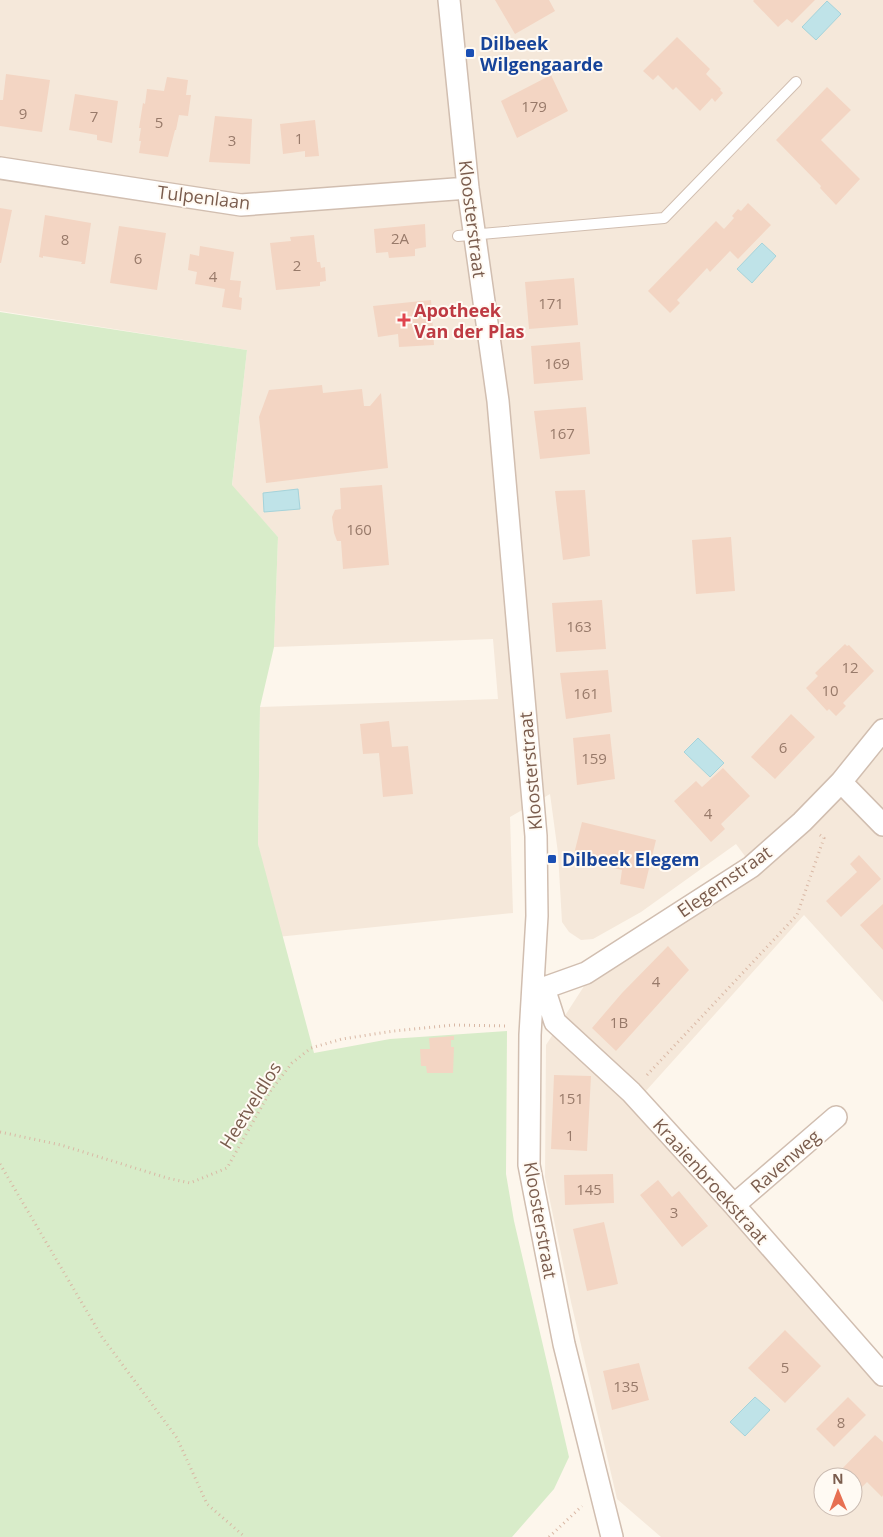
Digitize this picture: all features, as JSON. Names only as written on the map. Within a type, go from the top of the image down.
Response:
[{"type":"street","name":"Kloosterstraat","points":[[449,0],[468,188],[466,235],[498,401],[536,836],[539,986],[530,1028],[529,1165],[564,1344],[612,1537]]},
{"type":"street","name":"Tulpenlaan","points":[[0,168],[241,205],[468,188]]},
{"type":"street","name":"Elegemstraat","points":[[539,986],[586,973],[751,866],[802,822],[841,782],[883,730]]},
{"type":"street","points":[[841,782],[883,825]]},
{"type":"street","name":"Kraaienbroekstraat","points":[[539,986],[555,1022],[631,1092],[734,1205],[883,1375]]},
{"type":"street","name":"Ravenweg","points":[[734,1205],[836,1117]]},
{"type":"lane","points":[[466,235],[664,218],[796,82]]},
{"type":"path","points":[[631,1092],[797,915],[824,838],[802,822]]},
{"type":"path","name":"Heetveldlos","points":[[0,1132],[60,1145],[167,1178],[190,1183],[227,1168],[271,1090],[292,1063],[311,1048],[342,1040],[394,1031],[452,1025],[530,1028]]},
{"type":"path","points":[[0,1164],[102,1337],[177,1438],[207,1504],[245,1537]]},
{"type":"path","points":[[549,1537],[599,1487]]},
{"type":"shaded area","points":[[0,0],[883,0],[883,1002],[804,915],[636,1102],[756,1246],[883,1389],[883,1537],[661,1537],[617,1499],[571,1302],[545,1177],[546,1045],[588,980],[759,875],[736,844],[641,912],[593,939],[581,940],[569,932],[562,922],[558,853],[550,794],[510,817],[513,913],[277,937],[258,844],[260,707],[498,699],[493,639],[274,647],[278,537],[232,486],[247,350],[0,311]]},
{"type":"green space","points":[[0,312],[247,350],[232,485],[278,537],[274,647],[260,707],[258,844],[314,1053],[390,1039],[507,1031],[506,1174],[514,1221],[569,1457],[554,1489],[512,1537],[0,1537]]},
{"type":"water","points":[[827,1],[841,14],[816,40],[802,27]]},
{"type":"water","points":[[762,243],[776,256],[752,283],[737,269]]},
{"type":"water","points":[[298,489],[300,509],[264,512],[263,493]]},
{"type":"water","points":[[698,738],[724,763],[710,777],[684,752]]},
{"type":"water","points":[[755,1397],[770,1410],[745,1436],[730,1422]]},
{"type":"building","points":[[495,0],[549,0],[555,11],[515,34]]},
{"type":"building","points":[[754,0],[815,0],[792,23],[787,19],[778,27]]},
{"type":"building","points":[[677,37],[710,69],[706,74],[723,93],[715,102],[712,98],[700,111],[676,87],[673,90],[658,75],[653,80],[643,71]]},
{"type":"building","points":[[6,74],[50,80],[42,132],[0,126],[0,100],[3,100]]},
{"type":"building","points":[[551,75],[568,111],[517,138],[501,101]]},
{"type":"building","points":[[167,77],[188,80],[186,95],[191,95],[188,116],[179,115],[168,157],[139,153],[141,128],[139,128],[147,89],[164,91]]},
{"type":"building","points":[[827,87],[851,110],[821,140],[860,179],[836,205],[820,188],[821,186],[776,140]]},
{"type":"building","points":[[75,94],[118,101],[112,143],[97,140],[97,135],[69,130]]},
{"type":"building","points":[[215,116],[252,119],[250,164],[209,162]]},
{"type":"building","points":[[315,120],[319,156],[305,157],[305,151],[283,154],[280,124]]},
{"type":"building","points":[[748,203],[771,225],[738,259],[730,251],[710,272],[707,268],[677,300],[680,303],[670,313],[648,291],[716,221],[724,229],[734,218],[732,216],[738,209],[741,211]]},
{"type":"building","points":[[0,208],[12,210],[1,263],[0,263]]},
{"type":"building","points":[[45,215],[91,223],[85,264],[43,256],[43,258],[39,257]]},
{"type":"building","points":[[425,224],[426,247],[415,249],[415,256],[389,258],[388,252],[376,253],[374,229]]},
{"type":"building","points":[[119,226],[166,233],[157,290],[110,283]]},
{"type":"building","points":[[314,235],[317,262],[320,262],[321,268],[325,267],[326,281],[320,282],[320,286],[276,290],[270,243],[291,241],[290,237]]},
{"type":"building","points":[[200,246],[234,252],[230,280],[241,281],[239,297],[242,298],[241,310],[222,307],[225,289],[195,284],[197,272],[188,270],[190,254],[199,256]]},
{"type":"building","points":[[574,278],[578,325],[529,329],[525,282]]},
{"type":"building","name":"Apotheek Van der Plas","points":[[431,300],[434,345],[399,347],[398,334],[378,337],[373,306]]},
{"type":"building","points":[[580,342],[583,380],[534,384],[531,346]]},
{"type":"building","points":[[322,385],[323,393],[362,389],[364,406],[370,406],[381,393],[388,468],[266,483],[259,417],[269,390]]},
{"type":"building","points":[[586,407],[590,454],[540,459],[534,411]]},
{"type":"building","points":[[382,485],[389,565],[343,569],[341,541],[337,541],[334,533],[332,517],[335,510],[341,509],[340,488]]},
{"type":"building","points":[[585,490],[590,556],[563,560],[555,491]]},
{"type":"building","points":[[731,537],[735,591],[696,594],[692,540]]},
{"type":"building","points":[[602,600],[606,649],[556,652],[552,603]]},
{"type":"building","points":[[845,644],[849,645],[874,671],[843,703],[846,706],[836,716],[829,709],[827,711],[806,688],[818,676],[815,673]]},
{"type":"building","points":[[608,670],[612,712],[566,719],[560,673]]},
{"type":"building","points":[[791,714],[815,737],[775,779],[751,757]]},
{"type":"building","points":[[389,721],[392,747],[408,746],[413,794],[383,797],[379,753],[363,754],[360,724]]},
{"type":"building","points":[[610,734],[615,779],[577,785],[573,738]]},
{"type":"building","points":[[723,768],[750,796],[721,824],[725,829],[711,842],[674,801],[696,781],[702,787]]},
{"type":"building","points":[[582,822],[656,840],[644,889],[620,884],[622,870],[573,858]]},
{"type":"building","points":[[859,855],[881,879],[841,917],[826,901],[857,872],[850,864]]},
{"type":"building","points":[[883,904],[883,950],[860,925]]},
{"type":"building","points":[[668,946],[689,970],[616,1051],[592,1028],[622,993]]},
{"type":"building","points":[[454,1036],[454,1040],[451,1040],[451,1047],[454,1047],[453,1073],[427,1073],[426,1066],[421,1066],[420,1049],[430,1049],[429,1038]]},
{"type":"building","points":[[554,1075],[591,1076],[587,1151],[551,1149]]},
{"type":"building","points":[[613,1174],[614,1203],[565,1205],[564,1175]]},
{"type":"building","points":[[658,1180],[672,1197],[679,1191],[708,1226],[682,1247],[640,1195]]},
{"type":"building","points":[[604,1222],[618,1284],[587,1291],[573,1229]]},
{"type":"building","points":[[785,1330],[821,1366],[785,1403],[748,1368]]},
{"type":"building","points":[[639,1363],[649,1400],[612,1410],[603,1371]]},
{"type":"building","points":[[848,1397],[866,1415],[834,1447],[816,1429]]},
{"type":"building","points":[[875,1435],[883,1442],[882,1497],[867,1482],[863,1486],[863,1467],[844,1467]]},
{"type":"place","name":"Dilbeek Wilgengaarde","points":[[470,53]]},
{"type":"place","name":"Apotheek Van der Plas","points":[[404,320]]},
{"type":"place","name":"Dilbeek Elegem","points":[[552,859]]}]
